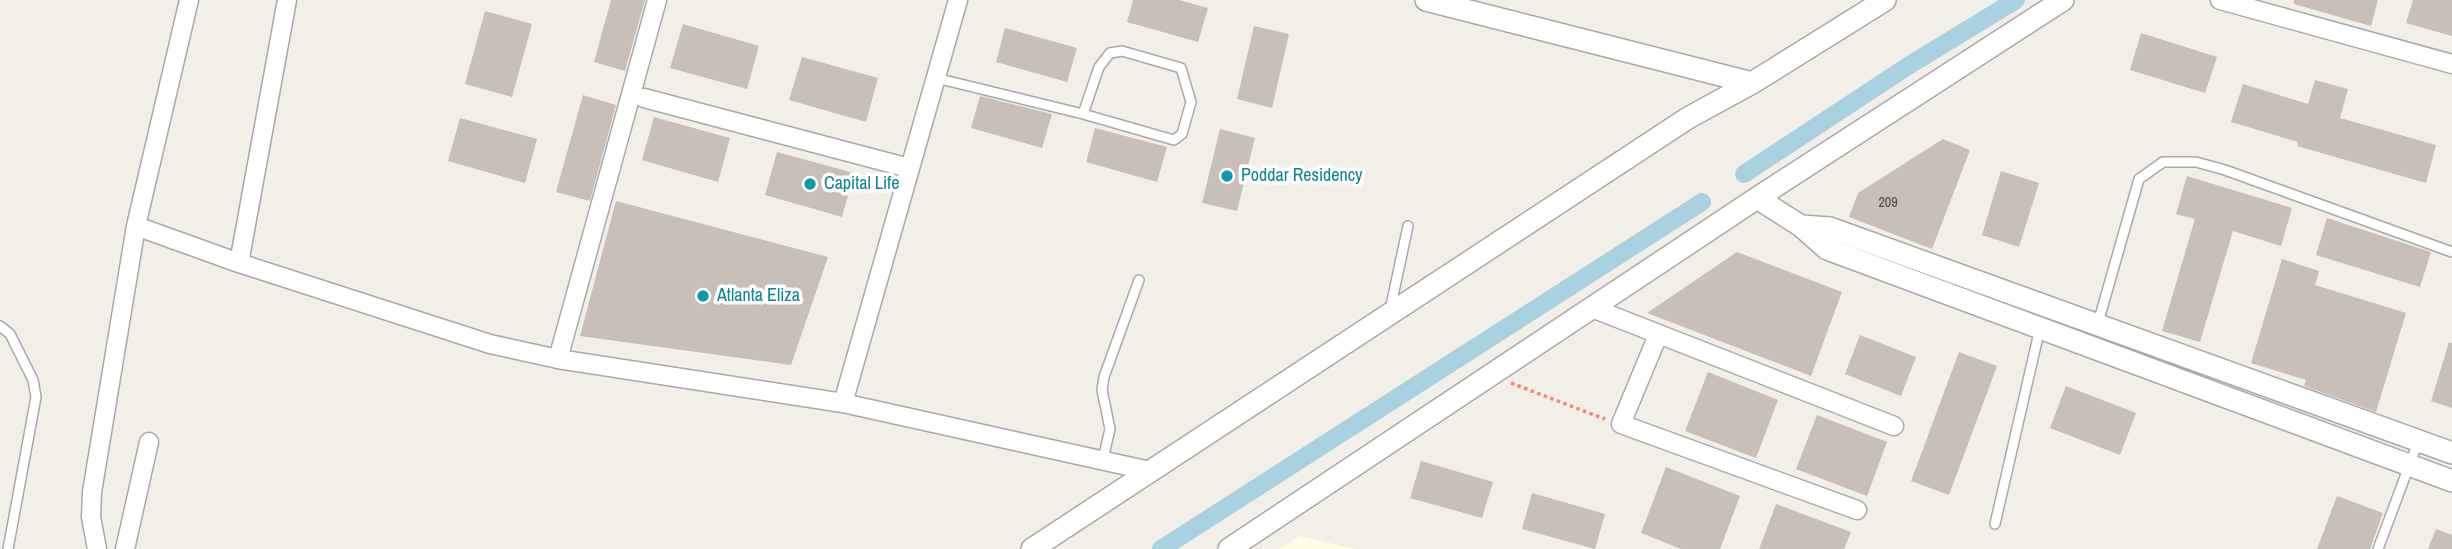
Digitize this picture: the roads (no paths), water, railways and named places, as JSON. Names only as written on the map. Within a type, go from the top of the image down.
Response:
[{"type":"street","points":[[97,549],[90,517],[92,492],[136,226],[189,0]]},
{"type":"street","points":[[239,263],[287,0]]},
{"type":"street","points":[[558,359],[657,0]]},
{"type":"street","points":[[843,403],[958,0]]},
{"type":"street","points":[[1426,0],[1492,9],[1752,83]]},
{"type":"street","points":[[1032,549],[1688,118],[1752,83],[1885,0]]},
{"type":"street","points":[[1229,549],[1757,198],[2063,0]]},
{"type":"street","points":[[2220,0],[2452,64]]},
{"type":"street","points":[[643,98],[909,168]]},
{"type":"street","points":[[1757,198],[1801,226],[1827,249],[2452,481]]},
{"type":"street","points":[[136,226],[239,263],[490,344],[558,359],[843,403],[1150,471]]},
{"type":"street","points":[[1801,226],[1830,228],[2452,453]]},
{"type":"street","points":[[1592,308],[1894,426]]},
{"type":"street","points":[[1658,335],[1620,424],[1857,510]]},
{"type":"street","points":[[125,549],[149,442]]},
{"type":"lane","points":[[936,78],[1083,114],[1174,140],[1182,134],[1191,102],[1181,68],[1122,51],[1110,53],[1099,67],[1083,114]]},
{"type":"lane","points":[[2098,323],[2139,179],[2163,162],[2196,162],[2225,170],[2452,252]]},
{"type":"lane","points":[[1389,314],[1408,226]]},
{"type":"lane","points":[[1103,459],[1110,429],[1102,390],[1104,377],[1139,280]]},
{"type":"lane","points":[[0,326],[10,334],[33,380],[36,397],[8,549]]},
{"type":"lane","points":[[1995,524],[2040,328]]},
{"type":"lane","points":[[2378,549],[2419,441]]},
{"type":"waterway","points":[[1744,174],[1908,66],[2016,0]]},
{"type":"waterway","points":[[1161,549],[1702,202]]},
{"type":"place","name":"Poddar Residency","points":[[1227,176]]},
{"type":"place","name":"Capital Life","points":[[810,184]]},
{"type":"place","name":"Atlanta Eliza","points":[[703,296]]}]
